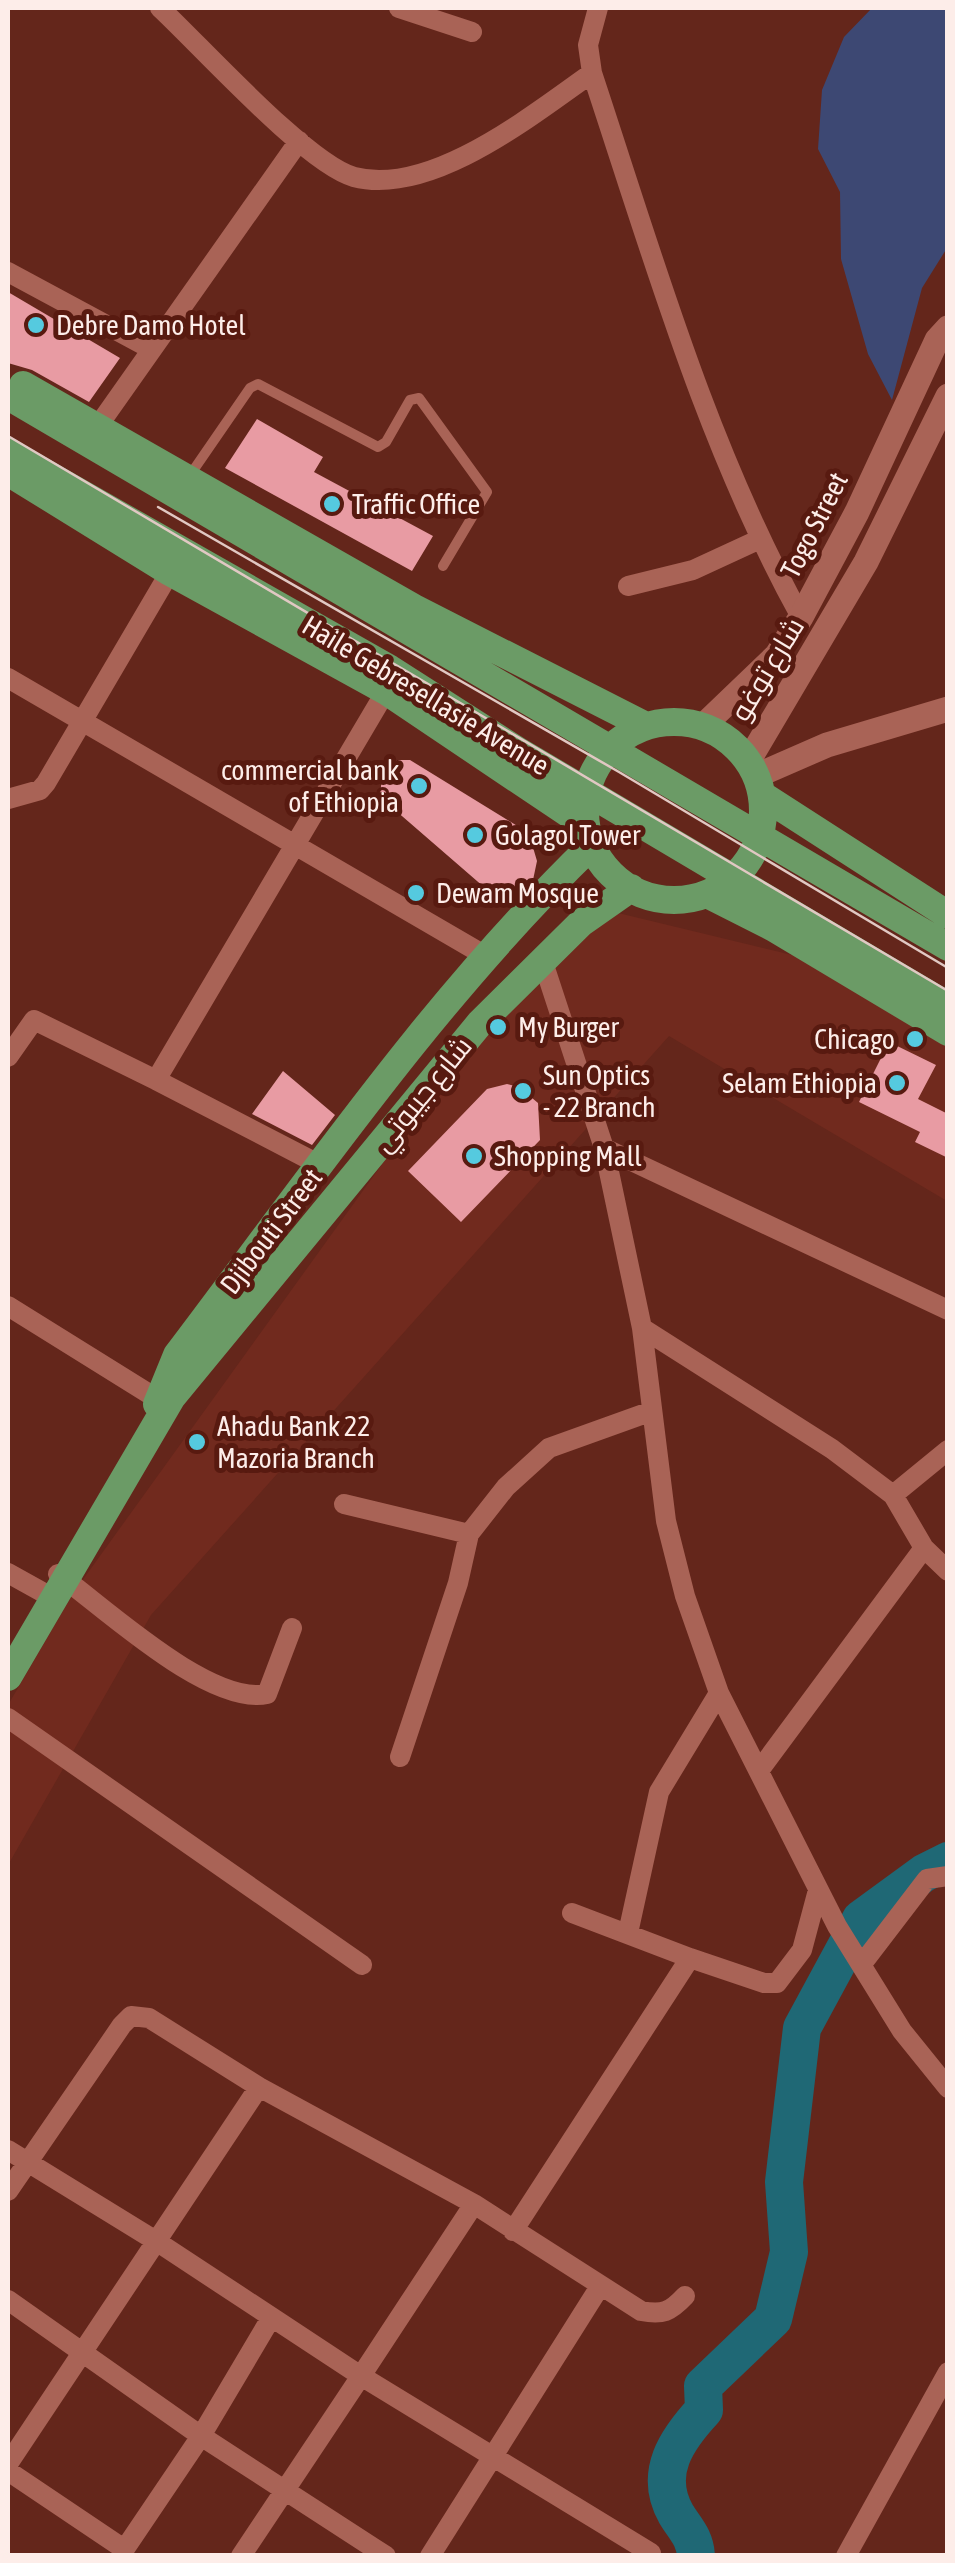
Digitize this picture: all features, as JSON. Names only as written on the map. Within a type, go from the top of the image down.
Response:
[{"type":"main road","points":[[8,379],[98,426],[633,732],[702,727],[758,787],[948,915]]},
{"type":"main road","name":"Haile Gebresellasie Avenue","points":[[8,396],[948,947]]},
{"type":"main road","name":"Haile Gebresellasie Avenue","points":[[8,452],[390,669],[518,751],[948,1006]]},
{"type":"main road","points":[[8,472],[170,572],[386,691],[587,824],[608,869],[631,888],[675,901],[719,889],[752,855],[758,787]]},
{"type":"main road","points":[[587,824],[597,766],[633,732]]},
{"type":"main road","name":"Djibouti Street","points":[[8,1677],[55,1582],[159,1400],[177,1354],[587,824]]},
{"type":"main road","name":"شارع جيبوتي","points":[[198,1370],[468,1037],[582,922],[631,888]]},
{"type":"main road","points":[[719,889],[774,928],[948,1032]]},
{"type":"main road","name":"Djibouti Street","points":[[8,1655],[172,1396],[198,1370]]},
{"type":"street","points":[[160,8],[298,141],[342,172],[394,181],[459,158],[592,73]]},
{"type":"street","points":[[400,8],[472,32]]},
{"type":"street","points":[[598,8],[588,45],[592,73],[686,351],[758,540],[801,617]]},
{"type":"street","points":[[98,426],[298,141]]},
{"type":"street","points":[[8,272],[151,349]]},
{"type":"street","name":"Togo Street","points":[[702,727],[776,655],[801,617],[857,512],[937,340],[948,328]]},
{"type":"street","name":"شارع توغو","points":[[758,787],[948,396]]},
{"type":"street","points":[[628,586],[693,570],[758,540]]},
{"type":"street","points":[[8,798],[40,790],[46,783],[170,572]]},
{"type":"street","points":[[8,678],[484,955]]},
{"type":"street","points":[[156,1080],[386,691]]},
{"type":"street","points":[[758,787],[827,746],[948,709]]},
{"type":"street","points":[[542,959],[604,1148],[642,1328],[666,1522],[685,1596],[720,1693],[837,1926],[902,2031],[948,2088]]},
{"type":"street","points":[[8,1058],[34,1020],[320,1166]]},
{"type":"street","points":[[604,1148],[807,1248],[948,1310]]},
{"type":"street","points":[[8,1306],[159,1400]]},
{"type":"street","points":[[642,1328],[832,1449],[893,1494],[924,1548],[948,1571]]},
{"type":"street","points":[[400,1757],[458,1583],[469,1534],[506,1486],[548,1448],[652,1411]]},
{"type":"street","points":[[893,1494],[948,1450]]},
{"type":"street","points":[[344,1504],[469,1534]]},
{"type":"street","points":[[761,1768],[924,1548]]},
{"type":"street","points":[[8,1573],[55,1582],[194,1674],[237,1693],[267,1694],[292,1628]]},
{"type":"street","points":[[628,1933],[659,1792],[720,1693]]},
{"type":"street","points":[[8,1718],[362,1964]]},
{"type":"street","points":[[857,1957],[927,1879],[948,1876]]},
{"type":"street","points":[[572,1913],[690,1958],[764,1983],[777,1983],[802,1950],[818,1890]]},
{"type":"street","points":[[513,2231],[690,1958]]},
{"type":"street","points":[[8,2191],[131,2016],[149,2018],[259,2087],[474,2204],[598,2288],[641,2311],[660,2314],[685,2296]]},
{"type":"street","points":[[259,2087],[81,2350],[8,2467],[122,2552],[200,2436],[271,2318]]},
{"type":"street","points":[[8,2150],[156,2240],[361,2376],[650,2553]]},
{"type":"street","points":[[241,2556],[474,2204]]},
{"type":"street","points":[[430,2556],[598,2288]]},
{"type":"street","points":[[8,2300],[200,2436],[386,2556]]},
{"type":"street","points":[[846,2556],[948,2372]]},
{"type":"lane","points":[[188,478],[250,388],[258,384],[378,446],[386,442],[410,400],[419,398],[486,492],[443,566]]},
{"type":"shaded area","points":[[872,8],[947,8],[947,248],[922,288],[892,400],[868,354],[841,259],[840,192],[818,149],[822,90],[844,37]]},
{"type":"shaded area","points":[[585,905],[825,963],[947,1041],[947,1201],[669,1036],[151,1615],[8,1865],[8,1705],[74,1592],[465,1049]]},
{"type":"building","name":"Debre Damo Hotel","points":[[8,292],[120,358],[89,402],[32,370],[8,363]]},
{"type":"building","name":"Traffic Office","points":[[257,419],[323,457],[314,472],[433,536],[412,571],[225,468]]},
{"type":"building","name":"Golagol Tower","points":[[395,760],[410,760],[519,827],[532,844],[537,861],[533,880],[507,907],[380,797],[382,775]]},
{"type":"building","name":"Selam Ethiopia","points":[[889,1042],[936,1065],[918,1099],[948,1114],[948,1158],[915,1142],[920,1132],[859,1102]]},
{"type":"building","points":[[283,1071],[335,1115],[312,1145],[252,1114]]},
{"type":"building","name":"Shopping Mall","points":[[507,1084],[519,1087],[538,1103],[540,1140],[461,1222],[408,1171],[487,1089]]},
{"type":"waterway","points":[[696,2556],[692,2538],[669,2499],[668,2471],[677,2445],[704,2410],[703,2386],[773,2319],[789,2252],[784,2182],[802,2028],[861,1919],[924,1873],[948,1861]]},
{"type":"tram line","points":[[8,436],[948,991]]},
{"type":"tram line","points":[[158,507],[619,772],[948,968]]},
{"type":"place","name":"Debre Damo Hotel","points":[[36,325]]},
{"type":"place","name":"Traffic Office","points":[[332,504]]},
{"type":"place","name":"commercial bank of Ethiopia","points":[[419,786]]},
{"type":"place","name":"Golagol Tower","points":[[475,835]]},
{"type":"place","name":"Dewam Mosque","points":[[416,893]]},
{"type":"place","name":"My Burger","points":[[498,1027]]},
{"type":"place","name":"Chicago","points":[[915,1039]]},
{"type":"place","name":"Selam Ethiopia","points":[[897,1083]]},
{"type":"place","name":"Sun Optics - 22 Branch","points":[[523,1091]]},
{"type":"place","name":"Shopping Mall","points":[[474,1156]]},
{"type":"place","name":"Ahadu Bank 22 Mazoria Branch","points":[[197,1442]]}]
